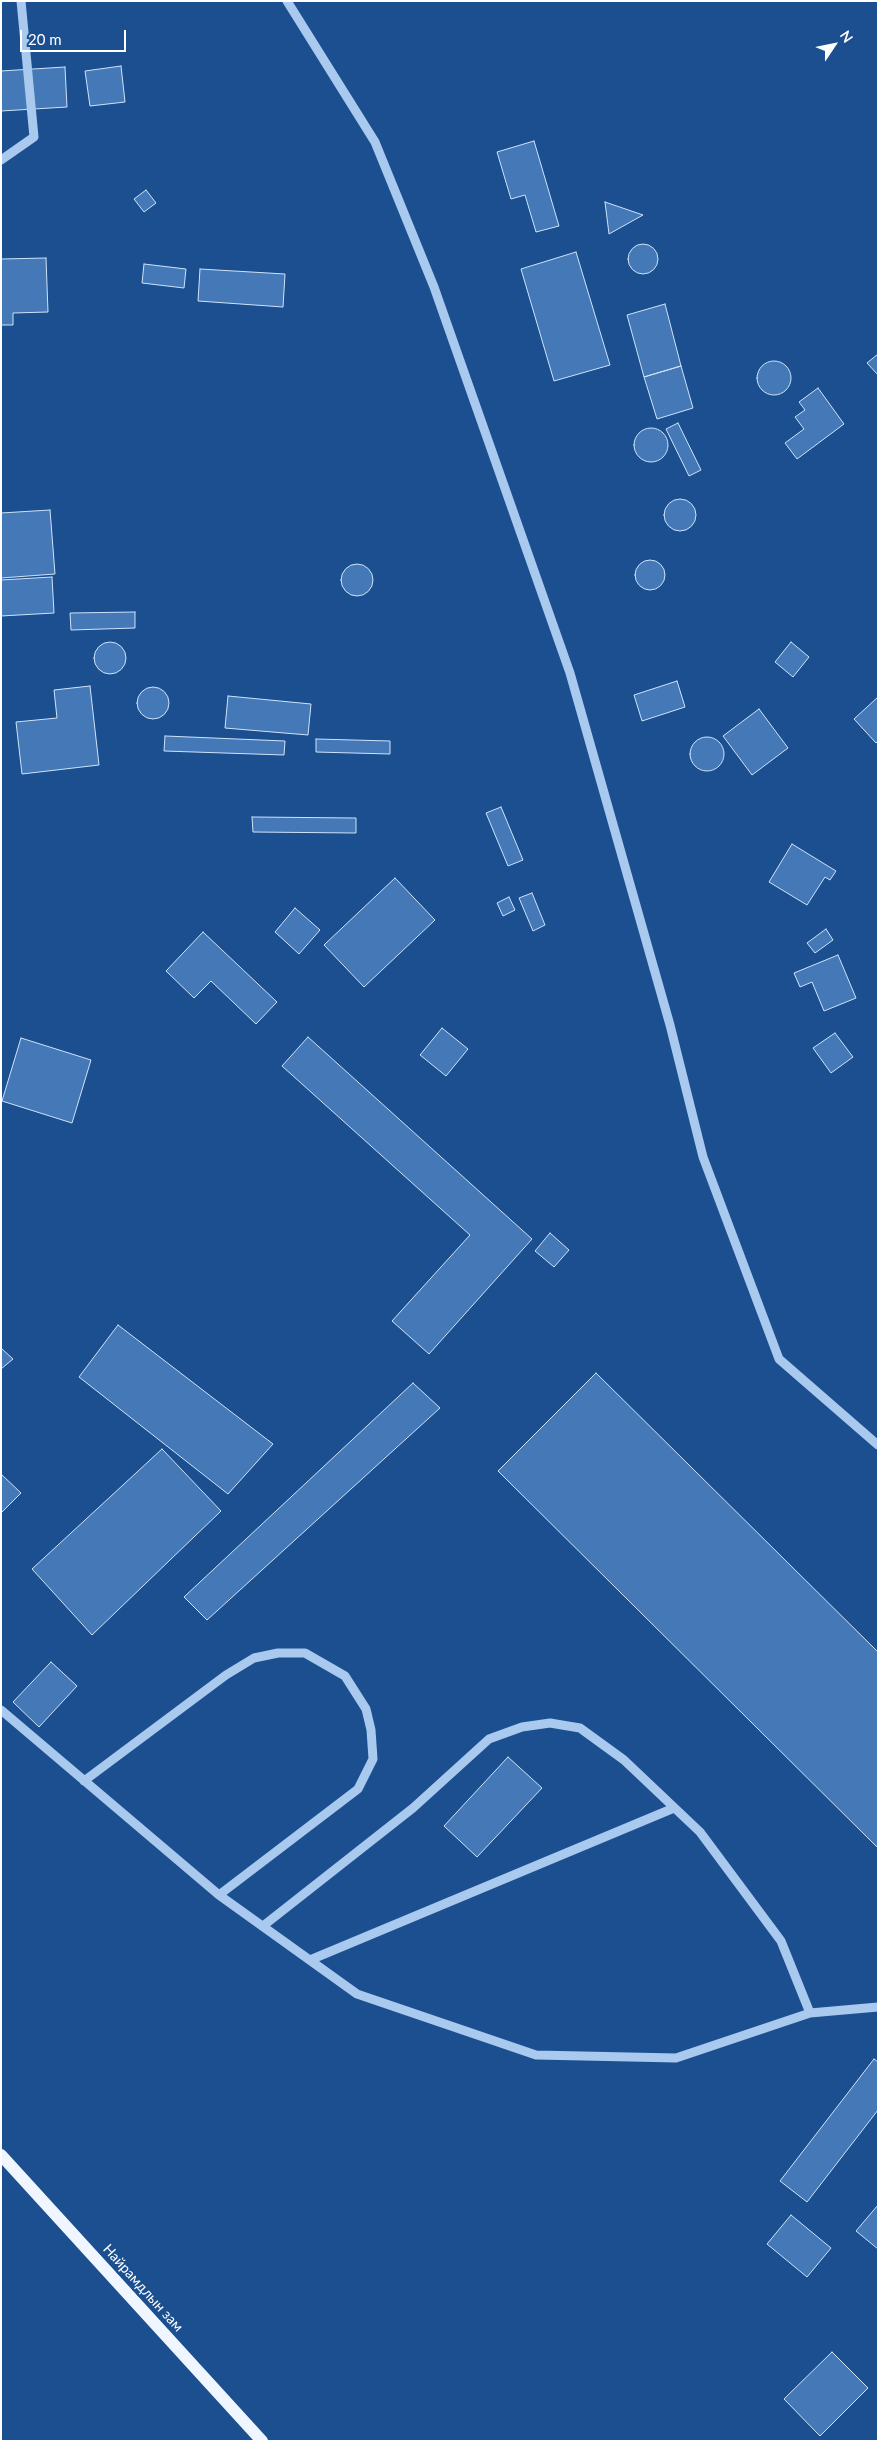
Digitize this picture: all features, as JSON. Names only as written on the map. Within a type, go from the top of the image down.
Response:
[{"type":"main road","name":"Найрамдлын зам","points":[[1,2155],[262,2441]]},
{"type":"street","points":[[1,160],[34,137],[22,1]]},
{"type":"street","points":[[287,1],[374,142],[434,287],[570,674],[670,1025],[703,1157],[779,1359],[878,1445]]},
{"type":"street","points":[[84,1781],[226,1675],[254,1658],[278,1653],[305,1653],[345,1676],[366,1708],[371,1730],[373,1759],[358,1789],[219,1895]]},
{"type":"street","points":[[1,1710],[219,1895],[357,1994],[536,2055],[676,2058],[810,2014],[878,2008]]},
{"type":"street","points":[[262,1926],[413,1808],[490,1739],[522,1727],[550,1723],[580,1728],[624,1760],[700,1832],[781,1941],[810,2014]]},
{"type":"street","points":[[310,1960],[674,1808]]},
{"type":"building","points":[[121,66],[125,102],[90,106],[85,71]]},
{"type":"building","points":[[65,67],[67,107],[1,111],[1,71]]},
{"type":"building","points":[[534,141],[559,226],[536,232],[525,195],[511,199],[497,152]]},
{"type":"building","points":[[146,190],[156,203],[144,212],[134,199]]},
{"type":"building","points":[[605,202],[643,215],[609,234]]},
{"type":"building","points":[[643,244],[653,249],[658,259],[653,269],[643,274],[633,269],[628,259],[633,249]]},
{"type":"building","points":[[576,252],[610,365],[554,381],[521,269]]},
{"type":"building","points":[[46,258],[48,312],[13,313],[13,325],[1,325],[1,259]]},
{"type":"building","points":[[144,264],[186,269],[184,288],[142,283]]},
{"type":"building","points":[[200,269],[285,274],[283,307],[198,301]]},
{"type":"building","points":[[665,304],[681,366],[644,377],[627,315]]},
{"type":"building","points":[[878,354],[878,375],[867,363]]},
{"type":"building","points":[[774,361],[781,362],[786,366],[790,371],[790,385],[786,390],[781,394],[774,395],[767,394],[762,390],[758,385],[757,378],[758,371],[762,366],[767,362]]},
{"type":"building","points":[[681,366],[693,408],[657,419],[644,377]]},
{"type":"building","points":[[818,388],[844,424],[797,459],[785,443],[804,429],[795,417],[805,410],[799,402]]},
{"type":"building","points":[[678,423],[701,470],[689,476],[666,429]]},
{"type":"building","points":[[651,428],[658,429],[663,433],[667,438],[667,452],[663,457],[658,461],[651,462],[644,461],[639,457],[635,452],[634,445],[635,438],[639,433],[644,429]]},
{"type":"building","points":[[680,499],[686,500],[691,504],[695,509],[695,521],[691,526],[686,530],[680,531],[674,530],[669,526],[665,521],[664,515],[665,509],[669,504],[674,500]]},
{"type":"building","points":[[50,510],[55,574],[1,578],[1,513]]},
{"type":"building","points":[[650,560],[661,564],[665,575],[661,586],[650,590],[639,586],[635,575],[639,564]]},
{"type":"building","points":[[357,564],[368,569],[373,580],[368,591],[357,596],[346,591],[341,580],[346,569]]},
{"type":"building","points":[[52,577],[54,613],[1,616],[1,580]]},
{"type":"building","points":[[135,612],[135,628],[71,630],[70,613]]},
{"type":"building","points":[[110,642],[116,643],[121,647],[125,652],[125,664],[121,669],[116,673],[110,674],[104,673],[99,669],[95,664],[94,658],[95,652],[99,647],[104,643]]},
{"type":"building","points":[[791,642],[809,657],[793,677],[775,662]]},
{"type":"building","points":[[677,681],[685,707],[642,721],[634,695]]},
{"type":"building","points":[[90,686],[99,765],[22,774],[16,722],[57,718],[54,690]]},
{"type":"building","points":[[153,687],[159,688],[164,692],[168,697],[168,709],[164,714],[159,718],[153,719],[147,718],[142,714],[138,709],[137,703],[138,697],[142,692],[147,688]]},
{"type":"building","points":[[228,696],[311,704],[308,735],[225,728]]},
{"type":"building","points":[[878,697],[878,741],[876,743],[854,719]]},
{"type":"building","points":[[759,709],[788,748],[752,775],[723,736]]},
{"type":"building","points":[[165,736],[285,741],[284,755],[164,751]]},
{"type":"building","points":[[707,737],[714,738],[719,742],[723,747],[723,761],[719,766],[714,770],[707,771],[700,770],[695,766],[691,761],[690,754],[691,747],[695,742],[700,738]]},
{"type":"building","points":[[316,739],[390,741],[390,754],[316,752]]},
{"type":"building","points":[[501,807],[523,860],[508,866],[486,813]]},
{"type":"building","points":[[252,817],[356,818],[356,833],[253,832]]},
{"type":"building","points":[[792,844],[836,871],[830,880],[825,877],[807,905],[769,882]]},
{"type":"building","points":[[395,878],[435,920],[364,987],[324,945]]},
{"type":"building","points":[[532,893],[545,925],[533,931],[519,898]]},
{"type":"building","points":[[509,897],[515,910],[503,916],[497,903]]},
{"type":"building","points":[[295,908],[320,930],[299,954],[275,932]]},
{"type":"building","points":[[826,929],[833,940],[815,953],[807,943]]},
{"type":"building","points":[[203,932],[277,1002],[256,1024],[211,981],[194,998],[166,971]]},
{"type":"building","points":[[838,955],[856,998],[824,1011],[812,982],[800,987],[794,973]]},
{"type":"building","points":[[442,1028],[468,1049],[446,1076],[420,1055]]},
{"type":"building","points":[[835,1033],[853,1057],[831,1073],[813,1048]]},
{"type":"building","points":[[308,1037],[532,1239],[429,1354],[392,1321],[470,1235],[282,1066]]},
{"type":"building","points":[[21,1038],[91,1060],[72,1123],[2,1101]]},
{"type":"building","points":[[550,1233],[569,1250],[554,1267],[535,1251]]},
{"type":"building","points":[[118,1325],[273,1444],[228,1494],[79,1377]]},
{"type":"building","points":[[1,1348],[13,1359],[1,1369]]},
{"type":"building","points":[[596,1373],[878,1652],[878,1848],[498,1471]]},
{"type":"building","points":[[413,1383],[440,1408],[207,1620],[184,1597]]},
{"type":"building","points":[[162,1449],[221,1511],[92,1635],[32,1569]]},
{"type":"building","points":[[1,1474],[21,1493],[1,1513]]},
{"type":"building","points":[[51,1662],[77,1686],[39,1727],[13,1702]]},
{"type":"building","points":[[508,1757],[542,1788],[477,1857],[444,1826]]},
{"type":"building","points":[[874,2059],[878,2062],[878,2110],[807,2202],[780,2181]]},
{"type":"building","points":[[878,2205],[878,2249],[856,2231]]},
{"type":"building","points":[[791,2215],[831,2248],[807,2277],[767,2244]]},
{"type":"building","points":[[832,2352],[868,2388],[820,2436],[784,2399]]}]
